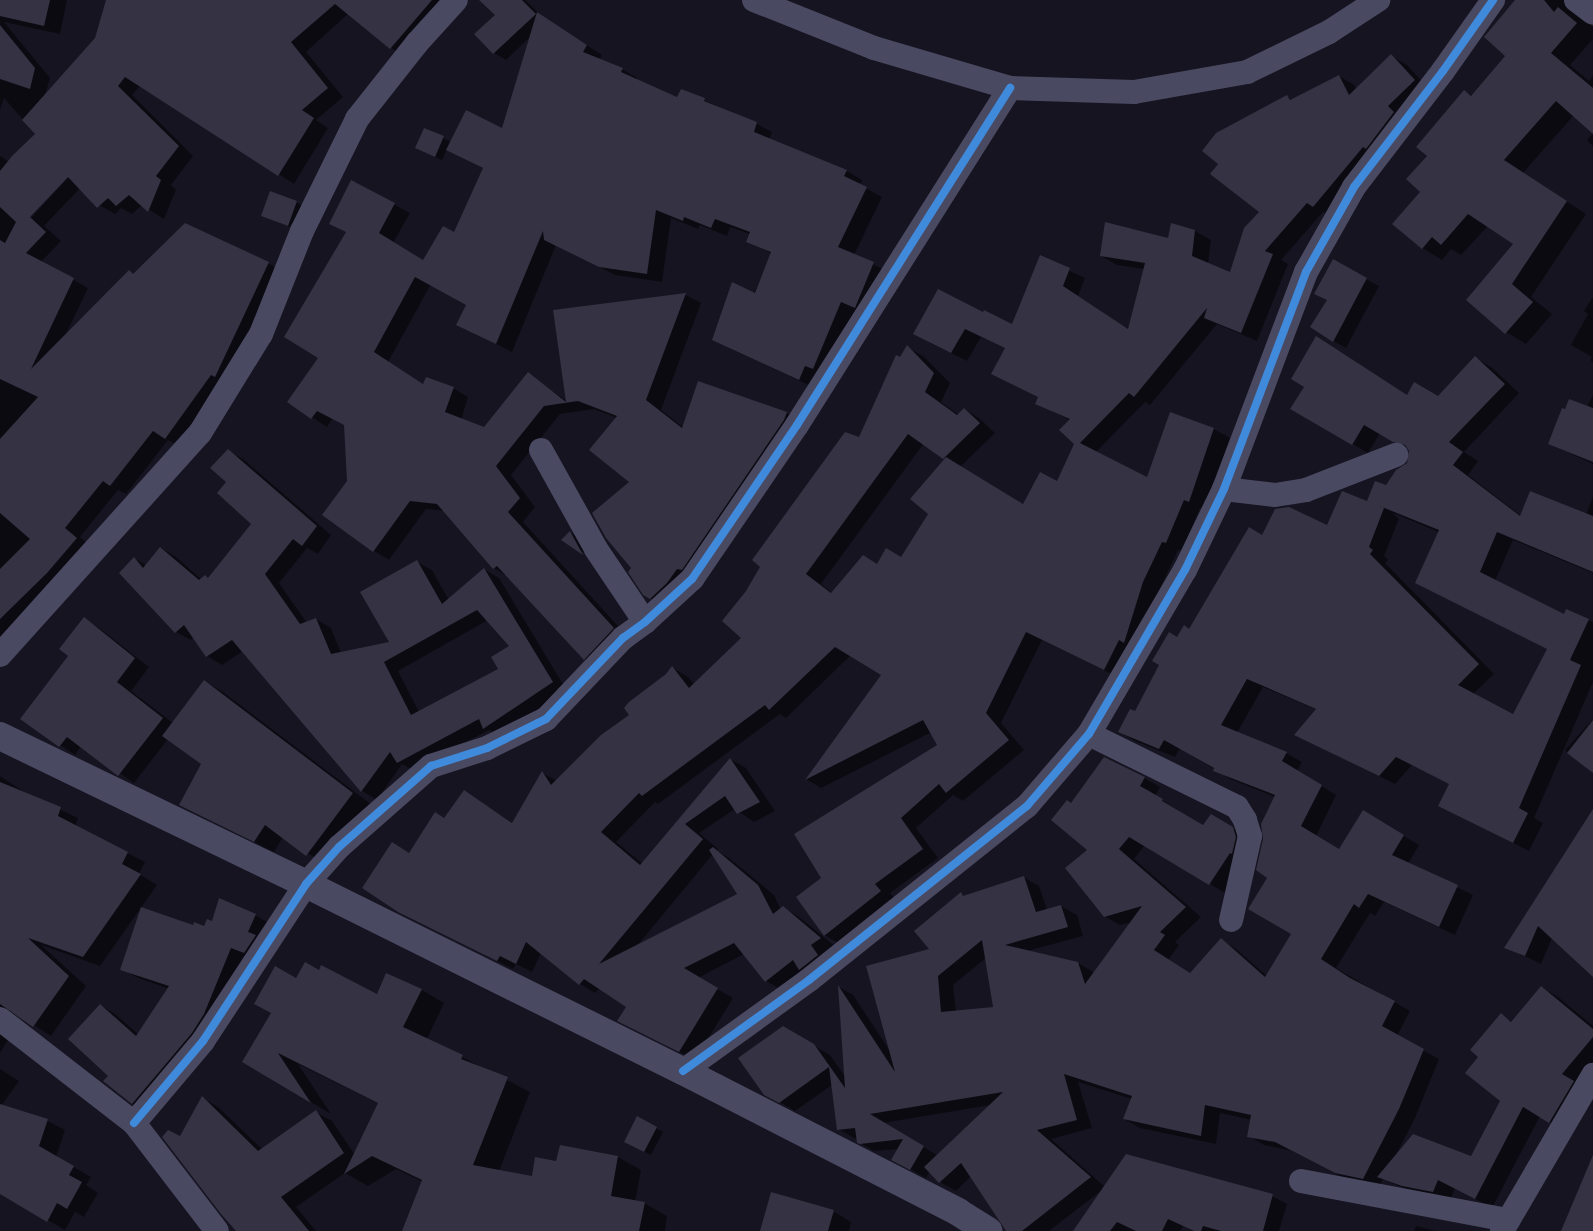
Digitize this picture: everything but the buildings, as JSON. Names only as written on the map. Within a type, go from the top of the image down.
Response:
[{"type":"street","points":[[0,655],[200,433],[261,334],[302,231],[356,119],[417,43],[456,0]]},
{"type":"street","points":[[754,0],[874,48],[1010,88],[1134,92],[1247,72],[1330,32],[1378,0]]},
{"type":"street","points":[[682,1072],[810,980],[1027,806],[1089,734],[1185,570],[1224,489],[1306,272],[1354,187],[1443,72],[1493,0]]},
{"type":"street","points":[[1576,0],[1593,13]]},
{"type":"street","points":[[134,1123],[203,1041],[306,884],[339,847],[431,766],[487,748],[546,719],[623,638],[645,622],[692,579],[797,426],[1010,88]]},
{"type":"street","points":[[541,450],[596,549],[645,622]]},
{"type":"street","points":[[1224,489],[1275,495],[1306,490],[1396,455]]},
{"type":"street","points":[[1089,734],[1237,807],[1245,820],[1250,836],[1231,920]]},
{"type":"street","points":[[0,736],[306,884],[682,1072],[958,1212],[988,1231]]},
{"type":"street","points":[[0,1019],[134,1123],[217,1231]]},
{"type":"street","points":[[1301,1181],[1505,1225],[1593,1075]]},
{"type":"cycle path","points":[[683,1071],[809,980],[1027,806],[1089,734],[1185,570],[1224,489],[1306,272],[1354,187],[1443,71],[1493,0]]},
{"type":"cycle path","points":[[134,1123],[203,1041],[306,884],[339,847],[431,766],[487,748],[546,719],[623,638],[645,622],[692,579],[797,425],[1010,88]]}]
